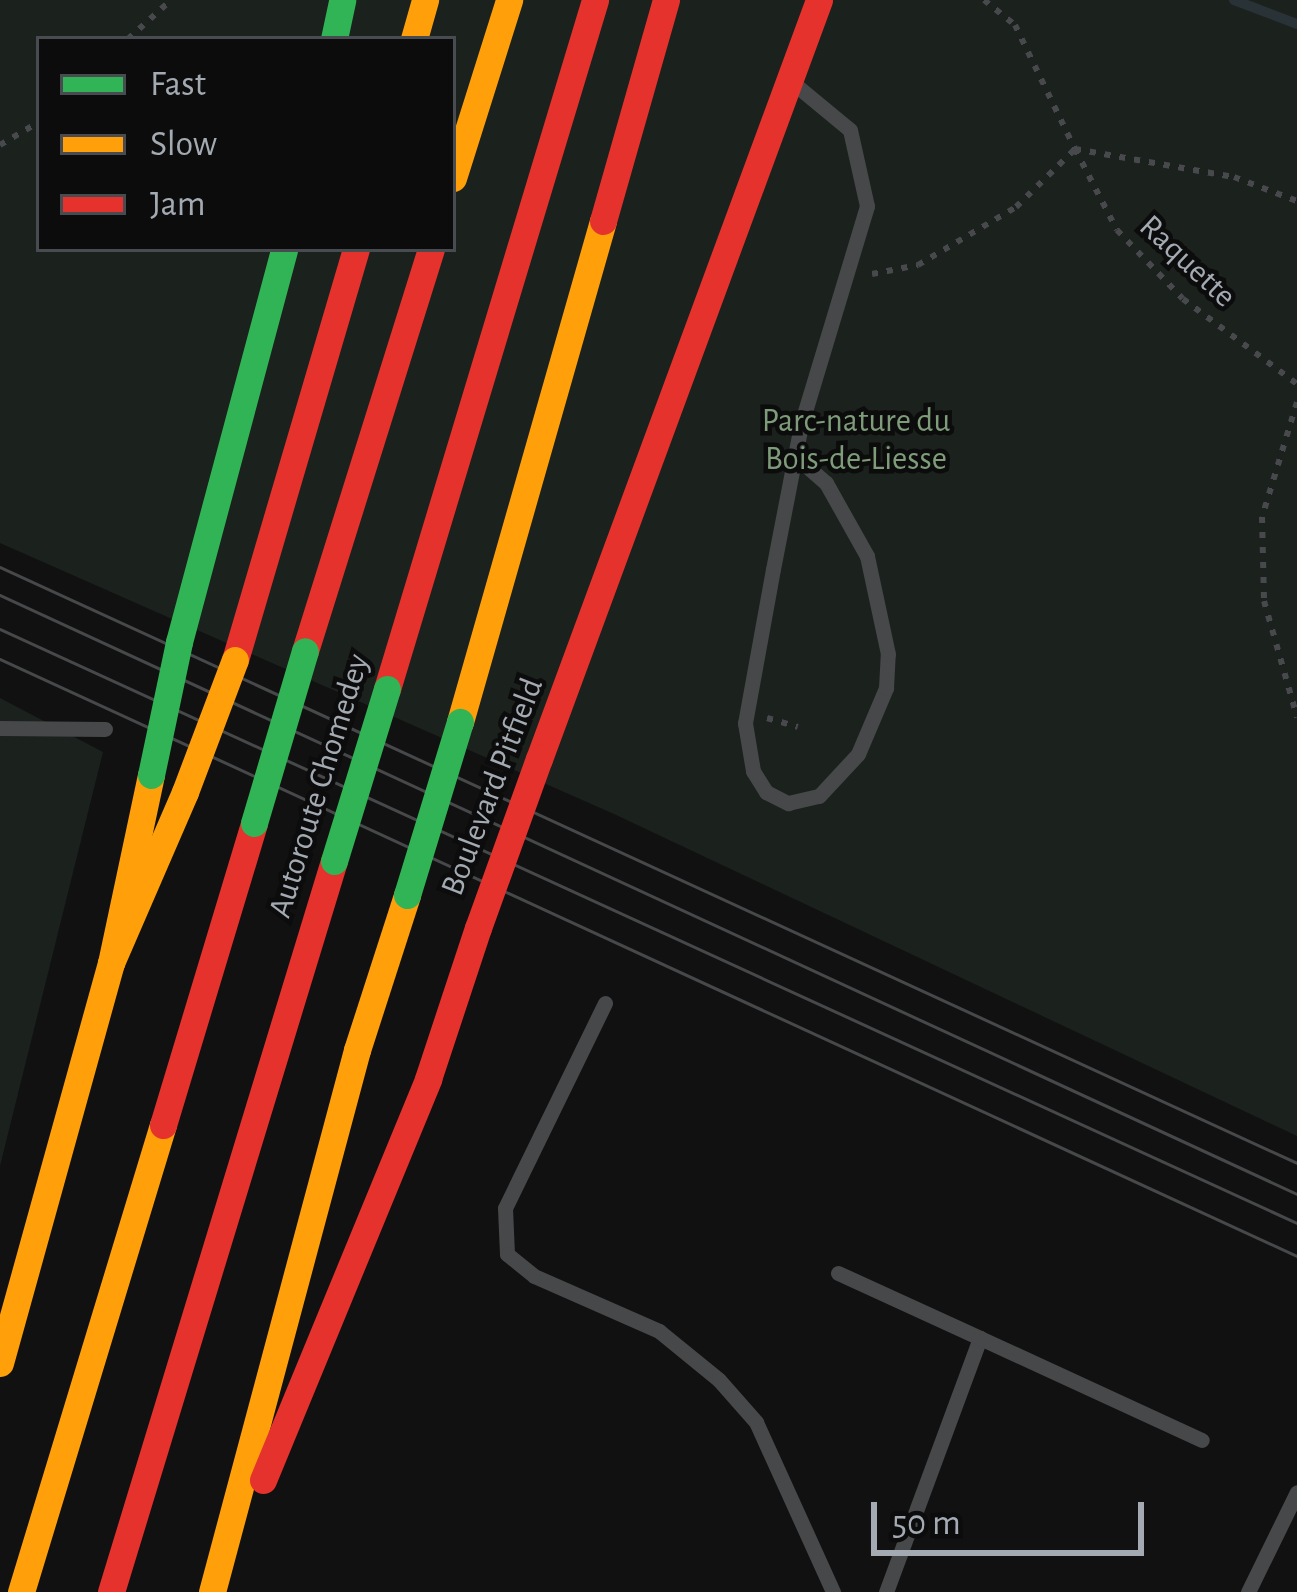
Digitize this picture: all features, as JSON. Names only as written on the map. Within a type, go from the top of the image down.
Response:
[{"type":"main road","points":[[335,36],[342,0]]},
{"type":"main road","points":[[415,36],[425,0]]},
{"type":"main road","points":[[456,168],[509,0]]},
{"type":"main road","name":"Autoroute Chomedey","points":[[111,1592],[595,0]]},
{"type":"main road","name":"Boulevard Pitfield","points":[[214,1592],[428,1078],[539,759],[819,0]]},
{"type":"main road","points":[[214,1592],[357,1050],[460,722],[666,1]]},
{"type":"main road","points":[[0,1363],[111,963],[190,598],[283,252]]},
{"type":"main road","points":[[111,963],[185,792],[246,624],[355,252]]},
{"type":"main road","name":"Autoroute Chomedey","points":[[21,1592],[430,252]]},
{"type":"lane","points":[[790,80],[835,111],[860,153],[867,206],[795,456],[746,746],[766,792],[805,802],[846,772],[868,738],[888,654],[867,556],[826,483],[795,456]]},
{"type":"lane","points":[[0,728],[105,729]]},
{"type":"lane","points":[[604,1003],[505,1208],[507,1254],[534,1276],[659,1331],[719,1380],[756,1422],[833,1592]]},
{"type":"lane","points":[[838,1273],[1202,1440]]},
{"type":"lane","points":[[886,1592],[980,1338]]},
{"type":"lane","points":[[1248,1592],[1297,1492]]},
{"type":"path","points":[[131,36],[172,0]]},
{"type":"path","name":"Raquette","points":[[984,0],[1015,25],[1117,230],[1183,299],[1297,384]]},
{"type":"path","points":[[0,145],[36,124]]},
{"type":"path","points":[[848,279],[918,265],[1016,206],[1075,149],[1234,177],[1297,201]]},
{"type":"path","points":[[1297,402],[1262,517],[1264,601],[1297,717]]},
{"type":"green space","name":"Parc-nature du Bois-de-Liesse","points":[[0,0],[1297,0],[1297,1136],[614,814],[0,543]]},
{"type":"green space","points":[[0,698],[103,752],[0,1166]]},
{"type":"waterway","points":[[1234,0],[1297,24]]},
{"type":"tram line","points":[[0,567],[1297,1163]]},
{"type":"tram line","points":[[0,595],[1297,1194]]},
{"type":"tram line","points":[[0,629],[1297,1223]]},
{"type":"tram line","points":[[0,659],[1297,1256]]},
{"type":"traffic: fast","points":[[335,36],[342,0]]},
{"type":"traffic: fast","points":[[179,642],[283,252]]},
{"type":"traffic: fast","points":[[151,775],[179,642]]},
{"type":"traffic: fast","points":[[254,823],[305,651]]},
{"type":"traffic: fast","points":[[334,861],[387,689]]},
{"type":"traffic: fast","points":[[407,895],[460,722]]},
{"type":"traffic: slow","points":[[415,36],[425,0]]},
{"type":"traffic: slow","points":[[456,168],[509,0]]},
{"type":"traffic: slow","points":[[460,722],[603,221]]},
{"type":"traffic: slow","points":[[185,792],[235,660]]},
{"type":"traffic: slow","points":[[0,1363],[111,963],[151,775]]},
{"type":"traffic: slow","points":[[111,963],[185,792]]},
{"type":"traffic: slow","points":[[212,1592],[357,1050],[407,895]]},
{"type":"traffic: slow","points":[[21,1592],[163,1125]]},
{"type":"traffic: jam","points":[[387,689],[595,0]]},
{"type":"traffic: jam","points":[[603,221],[666,0]]},
{"type":"traffic: jam","points":[[539,759],[819,0]]},
{"type":"traffic: jam","points":[[235,660],[355,252]]},
{"type":"traffic: jam","points":[[305,651],[430,252]]},
{"type":"traffic: jam","points":[[478,928],[539,759]]},
{"type":"traffic: jam","points":[[163,1125],[254,823]]},
{"type":"traffic: jam","points":[[111,1592],[334,861]]},
{"type":"traffic: jam","points":[[263,1480],[428,1079],[478,928]]}]
